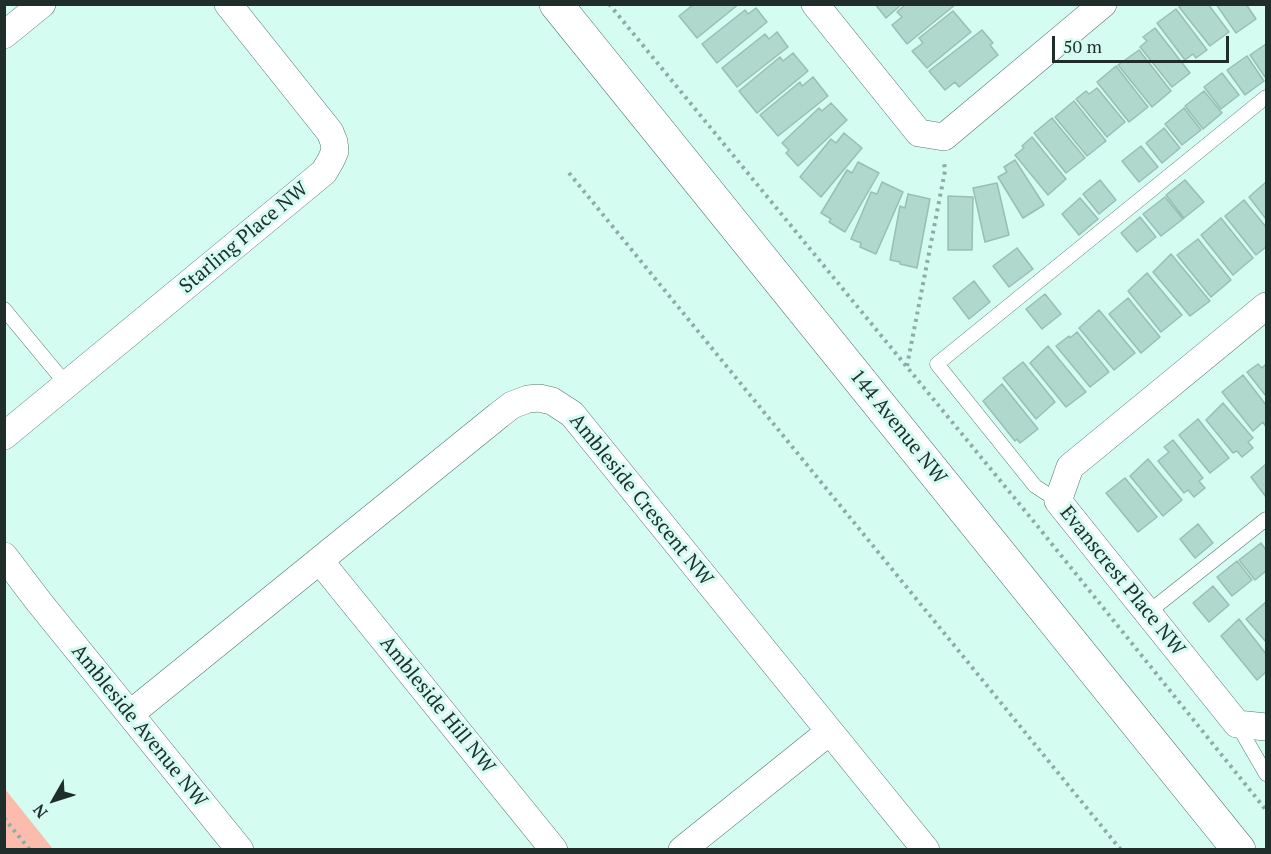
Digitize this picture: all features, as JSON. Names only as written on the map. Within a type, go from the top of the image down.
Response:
[{"type":"main road","name":"144 Avenue NW","points":[[556,4],[1239,849]]},
{"type":"street","points":[[4,35],[42,4]]},
{"type":"street","name":"Starling Place NW","points":[[4,436],[324,172],[331,160],[335,151],[330,132],[228,4]]},
{"type":"street","points":[[815,4],[919,133],[944,137],[1103,4]]},
{"type":"street","name":"Evanscrest Place NW","points":[[1237,724],[1146,614],[1058,501],[1070,467],[1266,306]]},
{"type":"street","name":"Ambleside Crescent NW","points":[[130,714],[512,405],[528,399],[552,401],[572,414],[926,849]]},
{"type":"street","name":"Ambleside Avenue NW","points":[[4,556],[240,849]]},
{"type":"street","name":"Ambleside Hill NW","points":[[320,561],[554,849]]},
{"type":"street","points":[[1237,724],[1266,727]]},
{"type":"street","points":[[682,849],[829,732]]},
{"type":"lane","points":[[1058,501],[1035,486],[937,364],[1266,97]]},
{"type":"lane","points":[[4,309],[67,385]]},
{"type":"lane","points":[[1146,614],[1266,519]]},
{"type":"lane","points":[[1237,724],[1266,774]]},
{"type":"path","points":[[609,4],[1266,810]]},
{"type":"path","points":[[907,367],[945,171],[944,137]]},
{"type":"path","points":[[569,173],[1121,849]]},
{"type":"path","points":[[4,818],[30,849]]},
{"type":"shaded area","points":[[5,789],[53,849],[5,849]]},
{"type":"building","points":[[694,4],[739,4],[697,38],[679,16]]},
{"type":"building","points":[[875,4],[902,4],[886,18]]},
{"type":"building","points":[[906,4],[956,4],[907,44],[892,25],[902,17],[897,12]]},
{"type":"building","points":[[1182,4],[1208,4],[1229,32],[1210,46],[1179,7]]},
{"type":"building","points":[[1216,4],[1246,4],[1256,19],[1236,33]]},
{"type":"building","points":[[756,8],[767,22],[717,63],[702,44],[745,10],[748,14]]},
{"type":"building","points":[[1176,9],[1207,50],[1196,58],[1193,54],[1185,60],[1157,23]]},
{"type":"building","points":[[953,11],[971,32],[927,68],[912,51],[923,43],[919,38]]},
{"type":"building","points":[[1155,28],[1190,73],[1172,87],[1140,47],[1147,41],[1143,37]]},
{"type":"building","points":[[982,30],[993,43],[990,45],[998,55],[959,87],[955,82],[945,90],[929,71]]},
{"type":"building","points":[[777,32],[788,47],[737,87],[722,68],[765,34],[769,39]]},
{"type":"building","points":[[1266,44],[1266,75],[1265,77],[1250,55]]},
{"type":"building","points":[[1139,50],[1171,91],[1152,107],[1118,65]]},
{"type":"building","points":[[793,53],[808,71],[757,113],[739,91],[780,57],[783,61]]},
{"type":"building","points":[[1247,56],[1264,81],[1245,95],[1227,70]]},
{"type":"building","points":[[1116,66],[1148,107],[1129,122],[1097,82]]},
{"type":"building","points":[[1222,73],[1239,95],[1221,109],[1204,87]]},
{"type":"building","points":[[813,77],[828,96],[778,136],[760,115],[800,82],[802,86]]},
{"type":"building","points":[[1097,88],[1125,122],[1107,137],[1076,99],[1086,91],[1089,94]]},
{"type":"building","points":[[1204,91],[1222,113],[1203,129],[1185,106]]},
{"type":"building","points":[[1074,101],[1106,141],[1087,156],[1055,117]]},
{"type":"building","points":[[831,103],[847,120],[798,166],[786,153],[789,150],[782,143],[819,108],[822,111]]},
{"type":"building","points":[[1184,108],[1201,130],[1182,145],[1165,124]]},
{"type":"building","points":[[1052,118],[1085,158],[1066,173],[1034,133]]},
{"type":"building","points":[[1164,128],[1180,148],[1162,163],[1146,143]]},
{"type":"building","points":[[844,133],[862,148],[821,197],[800,177],[831,139],[836,143]]},
{"type":"building","points":[[1032,137],[1066,179],[1048,195],[1015,155]]},
{"type":"building","points":[[1141,146],[1158,167],[1139,182],[1122,161]]},
{"type":"building","points":[[1015,160],[1044,205],[1023,218],[998,177],[1007,172],[1004,167]]},
{"type":"building","points":[[858,162],[879,173],[845,232],[829,222],[831,219],[821,213],[847,170],[852,173]]},
{"type":"building","points":[[1100,180],[1116,200],[1099,214],[1083,194]]},
{"type":"building","points":[[1185,180],[1204,202],[1184,218],[1166,195]]},
{"type":"building","points":[[882,182],[903,192],[876,254],[860,247],[861,243],[851,239],[871,192],[877,194]]},
{"type":"building","points":[[1266,182],[1266,219],[1249,197]]},
{"type":"building","points":[[997,183],[1009,235],[985,242],[973,188]]},
{"type":"building","points":[[908,194],[930,199],[917,268],[890,260],[900,206],[905,208]]},
{"type":"building","points":[[948,196],[973,197],[972,250],[948,250]]},
{"type":"building","points":[[1165,197],[1183,219],[1161,236],[1143,214]]},
{"type":"building","points":[[1080,198],[1098,219],[1079,235],[1062,214]]},
{"type":"building","points":[[1244,200],[1266,227],[1266,247],[1256,255],[1225,216]]},
{"type":"building","points":[[1140,217],[1156,237],[1137,252],[1121,233]]},
{"type":"building","points":[[1221,218],[1253,258],[1233,275],[1201,235]]},
{"type":"building","points":[[1198,239],[1231,280],[1211,297],[1177,255]]},
{"type":"building","points":[[1017,248],[1033,269],[1009,287],[993,266]]},
{"type":"building","points":[[1171,254],[1210,301],[1190,316],[1153,272]]},
{"type":"building","points":[[1147,273],[1182,315],[1161,332],[1128,291]]},
{"type":"building","points":[[974,281],[990,302],[969,319],[953,298]]},
{"type":"building","points":[[1045,294],[1061,314],[1042,329],[1026,309]]},
{"type":"building","points":[[1128,298],[1160,337],[1141,353],[1109,314]]},
{"type":"building","points":[[1099,310],[1135,353],[1114,370],[1079,328]]},
{"type":"building","points":[[1077,332],[1109,372],[1090,387],[1056,346]]},
{"type":"building","points":[[1048,346],[1086,392],[1066,407],[1030,363]]},
{"type":"building","points":[[1023,362],[1055,402],[1036,419],[1003,378]]},
{"type":"building","points":[[1258,364],[1262,368],[1266,364],[1266,396],[1247,372]]},
{"type":"building","points":[[1243,375],[1266,405],[1266,427],[1263,422],[1253,431],[1222,392]]},
{"type":"building","points":[[1002,384],[1038,429],[1020,443],[1017,439],[1015,441],[983,401]]},
{"type":"building","points":[[1223,403],[1253,438],[1248,442],[1253,448],[1242,457],[1237,451],[1233,453],[1206,420]]},
{"type":"building","points":[[1198,419],[1229,458],[1210,473],[1179,435]]},
{"type":"building","points":[[1173,440],[1203,478],[1199,481],[1205,488],[1194,497],[1188,490],[1184,493],[1158,461],[1169,452],[1164,447]]},
{"type":"building","points":[[1148,459],[1182,500],[1163,516],[1130,476]]},
{"type":"building","points":[[1266,464],[1266,497],[1251,477]]},
{"type":"building","points":[[1125,478],[1157,517],[1138,532],[1106,493]]},
{"type":"building","points":[[1198,524],[1213,543],[1195,558],[1180,539]]},
{"type":"building","points":[[1261,543],[1266,550],[1266,571],[1255,580],[1239,560]]},
{"type":"building","points":[[1237,561],[1252,580],[1232,596],[1217,577]]},
{"type":"building","points":[[1213,586],[1229,605],[1209,622],[1193,603]]},
{"type":"building","points":[[1266,602],[1266,642],[1246,619]]},
{"type":"building","points":[[1239,619],[1266,654],[1266,672],[1257,680],[1221,636]]}]
